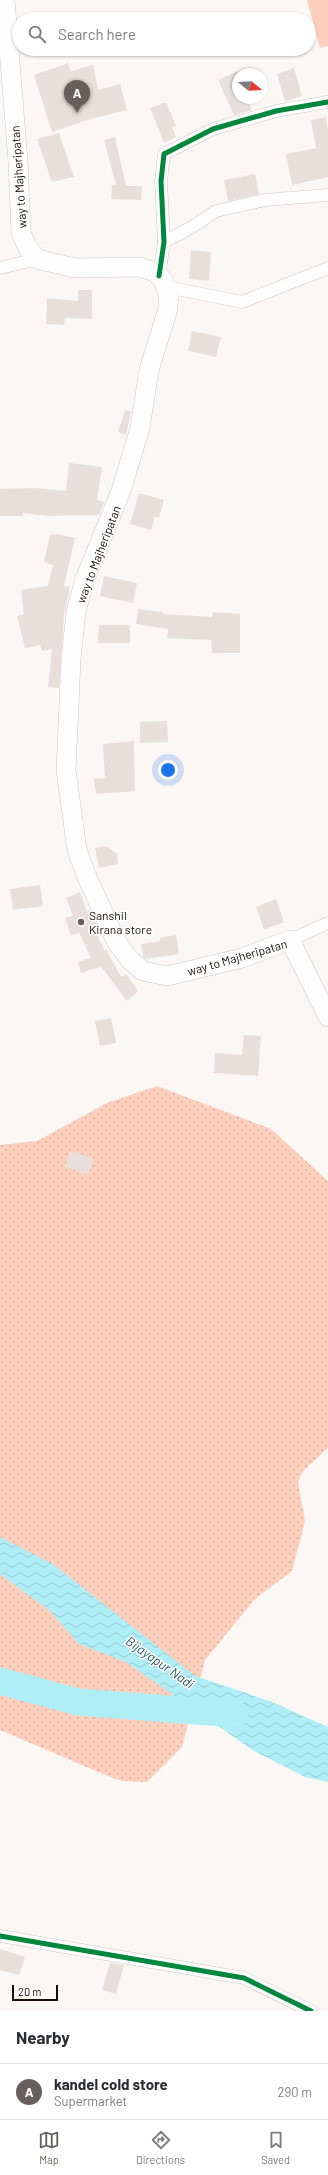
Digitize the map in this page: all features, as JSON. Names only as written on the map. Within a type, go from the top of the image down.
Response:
[{"type":"main road","name":"way to Majheripatan","points":[[5,0],[18,161],[21,233],[28,248],[37,259]]},
{"type":"main road","points":[[37,259],[75,268],[140,267],[155,272],[163,282]]},
{"type":"main road","name":"way to Majheripatan","points":[[163,282],[169,297],[167,312],[149,370],[140,428],[121,491],[85,579],[76,612],[71,659],[66,770],[77,850],[87,877],[116,941],[130,960],[143,971],[156,975],[167,976],[242,958],[290,940],[328,1017]]},
{"type":"street","points":[[328,102],[276,111],[214,129],[164,154],[161,181],[164,242],[163,282],[242,302],[328,268]]},
{"type":"street","points":[[164,242],[216,210],[265,200],[328,195]]},
{"type":"street","points":[[0,268],[37,259]]},
{"type":"street","points":[[290,940],[328,923]]},
{"type":"street","points":[[0,1936],[244,1978],[310,2011]]},
{"type":"shaded area","points":[[307,0],[328,0],[328,46],[320,48],[316,33],[316,12],[310,12]]},
{"type":"shaded area","points":[[157,1086],[271,1129],[328,1181],[328,1448],[303,1471],[298,1482],[305,1521],[292,1571],[255,1599],[205,1660],[182,1747],[147,1782],[122,1781],[110,1777],[0,1730],[0,1145],[37,1141],[107,1103]]},
{"type":"water","name":"Bijayapur Nadi","points":[[0,1537],[54,1565],[195,1676],[270,1701],[328,1727],[328,1782],[305,1777],[254,1751],[126,1662],[79,1644],[50,1611],[0,1574]]},
{"type":"building","points":[[68,63],[71,71],[93,65],[98,90],[120,84],[127,110],[90,119],[52,132],[34,75]]},
{"type":"building","points":[[294,68],[302,96],[285,102],[277,74]]},
{"type":"building","points":[[232,74],[232,104],[250,104],[252,110],[234,115],[218,80]]},
{"type":"building","points":[[166,102],[176,126],[172,127],[176,137],[164,143],[150,108]]},
{"type":"building","points":[[326,117],[328,132],[328,177],[292,185],[286,154],[316,148],[311,120]]},
{"type":"building","points":[[59,133],[74,177],[52,182],[37,139]]},
{"type":"building","points":[[115,137],[126,186],[142,186],[141,200],[111,199],[112,185],[116,185],[104,140]]},
{"type":"building","points":[[255,174],[259,194],[228,201],[224,180]]},
{"type":"building","points":[[191,250],[211,252],[209,281],[189,279]]},
{"type":"building","points":[[78,290],[92,290],[92,319],[65,318],[64,325],[46,324],[47,298],[78,301]]},
{"type":"building","points":[[192,331],[221,337],[216,357],[188,351]]},
{"type":"building","points":[[125,410],[131,412],[126,435],[118,432]]},
{"type":"building","points":[[69,463],[102,467],[97,500],[104,502],[99,515],[48,516],[23,513],[23,516],[0,516],[0,489],[34,488],[66,491]]},
{"type":"building","points":[[139,493],[164,500],[159,518],[155,517],[151,530],[130,524]]},
{"type":"building","points":[[58,534],[75,538],[64,586],[70,587],[64,616],[59,688],[48,687],[52,649],[42,651],[40,645],[25,648],[17,616],[24,614],[21,590],[48,586],[53,565],[44,562],[50,535]]},
{"type":"building","points":[[104,576],[137,583],[133,603],[100,596]]},
{"type":"building","points":[[138,609],[163,612],[163,614],[212,617],[213,612],[240,614],[240,653],[212,653],[211,640],[167,638],[168,629],[136,624]]},
{"type":"building","points":[[99,625],[130,625],[130,643],[98,643]]},
{"type":"building","points":[[167,721],[168,742],[140,743],[140,722]]},
{"type":"building","points":[[134,741],[135,791],[96,794],[94,779],[105,778],[103,744]]},
{"type":"building","points":[[106,846],[117,854],[118,864],[99,868],[95,848]]},
{"type":"building","points":[[40,885],[43,906],[13,910],[10,889]]},
{"type":"building","points":[[80,892],[87,911],[90,910],[97,926],[94,928],[104,950],[106,949],[121,977],[126,974],[138,991],[127,1001],[100,965],[100,967],[81,973],[78,962],[91,958],[79,933],[71,935],[65,918],[73,916],[66,898]]},
{"type":"building","points":[[276,899],[284,922],[264,930],[256,907]]},
{"type":"building","points":[[176,935],[179,954],[146,959],[143,957],[141,944],[160,941],[160,938]]},
{"type":"building","points":[[111,1018],[116,1043],[100,1046],[95,1021]]},
{"type":"building","points":[[244,1035],[261,1036],[258,1076],[214,1073],[215,1053],[242,1055]]},
{"type":"building","points":[[71,1151],[94,1159],[88,1175],[65,1166]]},
{"type":"building","points":[[0,1949],[25,1957],[19,1975],[0,1970]]},
{"type":"building","points":[[110,1963],[124,1965],[116,1994],[102,1990]]},
{"type":"waterway","points":[[0,1681],[78,1702],[235,1714]]},
{"type":"cycle path","points":[[159,276],[164,242],[161,181],[164,154],[213,129],[276,111],[328,102]]},
{"type":"cycle path","points":[[0,1936],[244,1978],[311,2011]]},
{"type":"place","name":"kandel cold store","points":[[77,113]]},
{"type":"place","name":"Sanshil Kirana store","points":[[81,922]]}]
